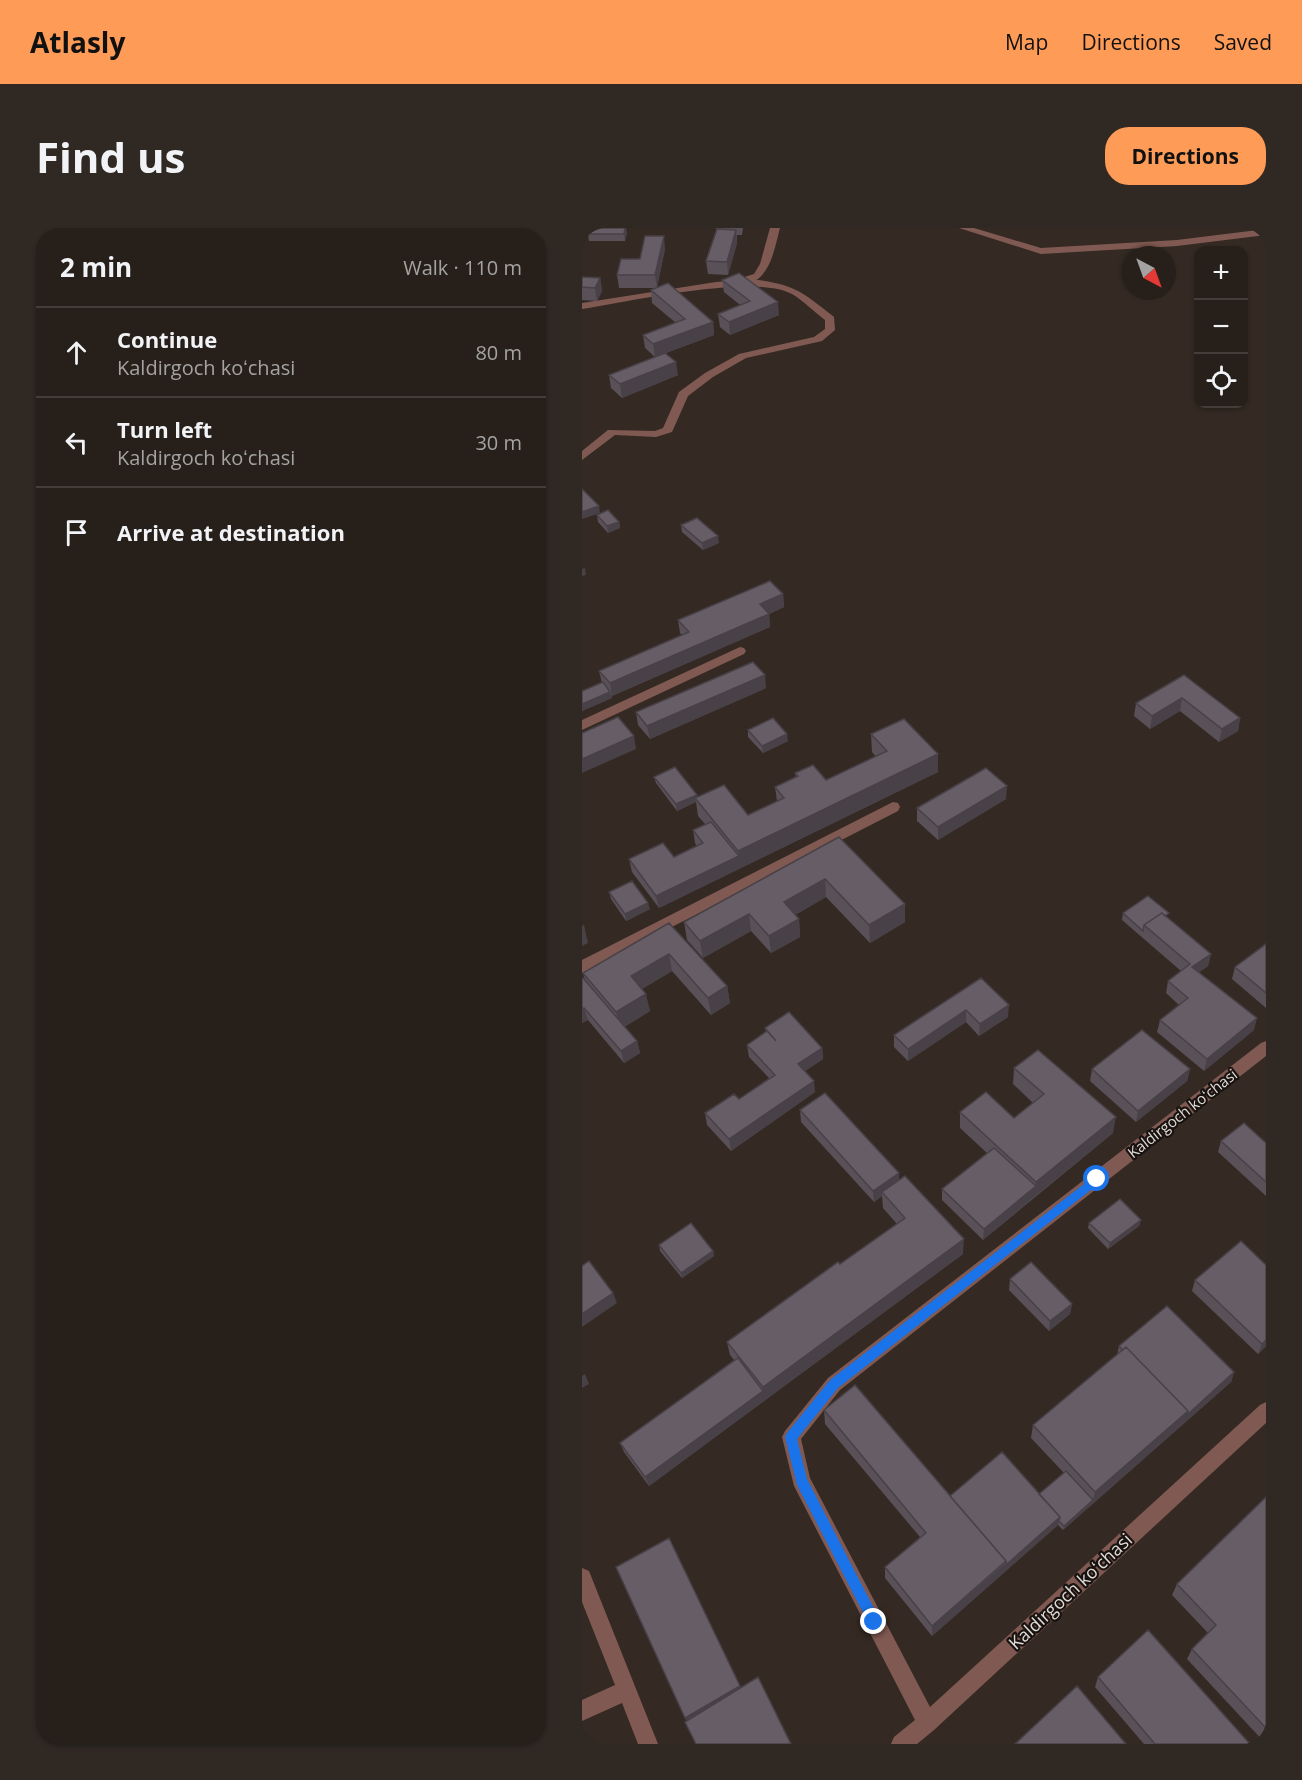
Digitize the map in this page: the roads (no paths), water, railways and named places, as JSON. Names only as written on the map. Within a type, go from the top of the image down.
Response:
[{"type":"street","points":[[736,283],[758,276],[765,264],[775,228]]},
{"type":"street","points":[[964,228],[1041,251],[1177,243],[1266,232]]},
{"type":"street","points":[[582,306],[752,282],[780,286],[796,292],[830,319],[830,330],[818,339],[743,356],[683,394],[668,430],[656,434],[612,432],[582,457]]},
{"type":"street","points":[[582,725],[740,651]]},
{"type":"street","points":[[582,967],[893,807]]},
{"type":"street","name":"Kaldirgoch koʻchasi","points":[[927,1723],[801,1480],[791,1437],[834,1384],[1266,1047]]},
{"type":"street","name":"Kaldirgoch koʻchasi","points":[[901,1744],[927,1723],[1266,1411]]},
{"type":"street","points":[[582,1578],[648,1744]]},
{"type":"street","points":[[582,1711],[626,1690]]}]
